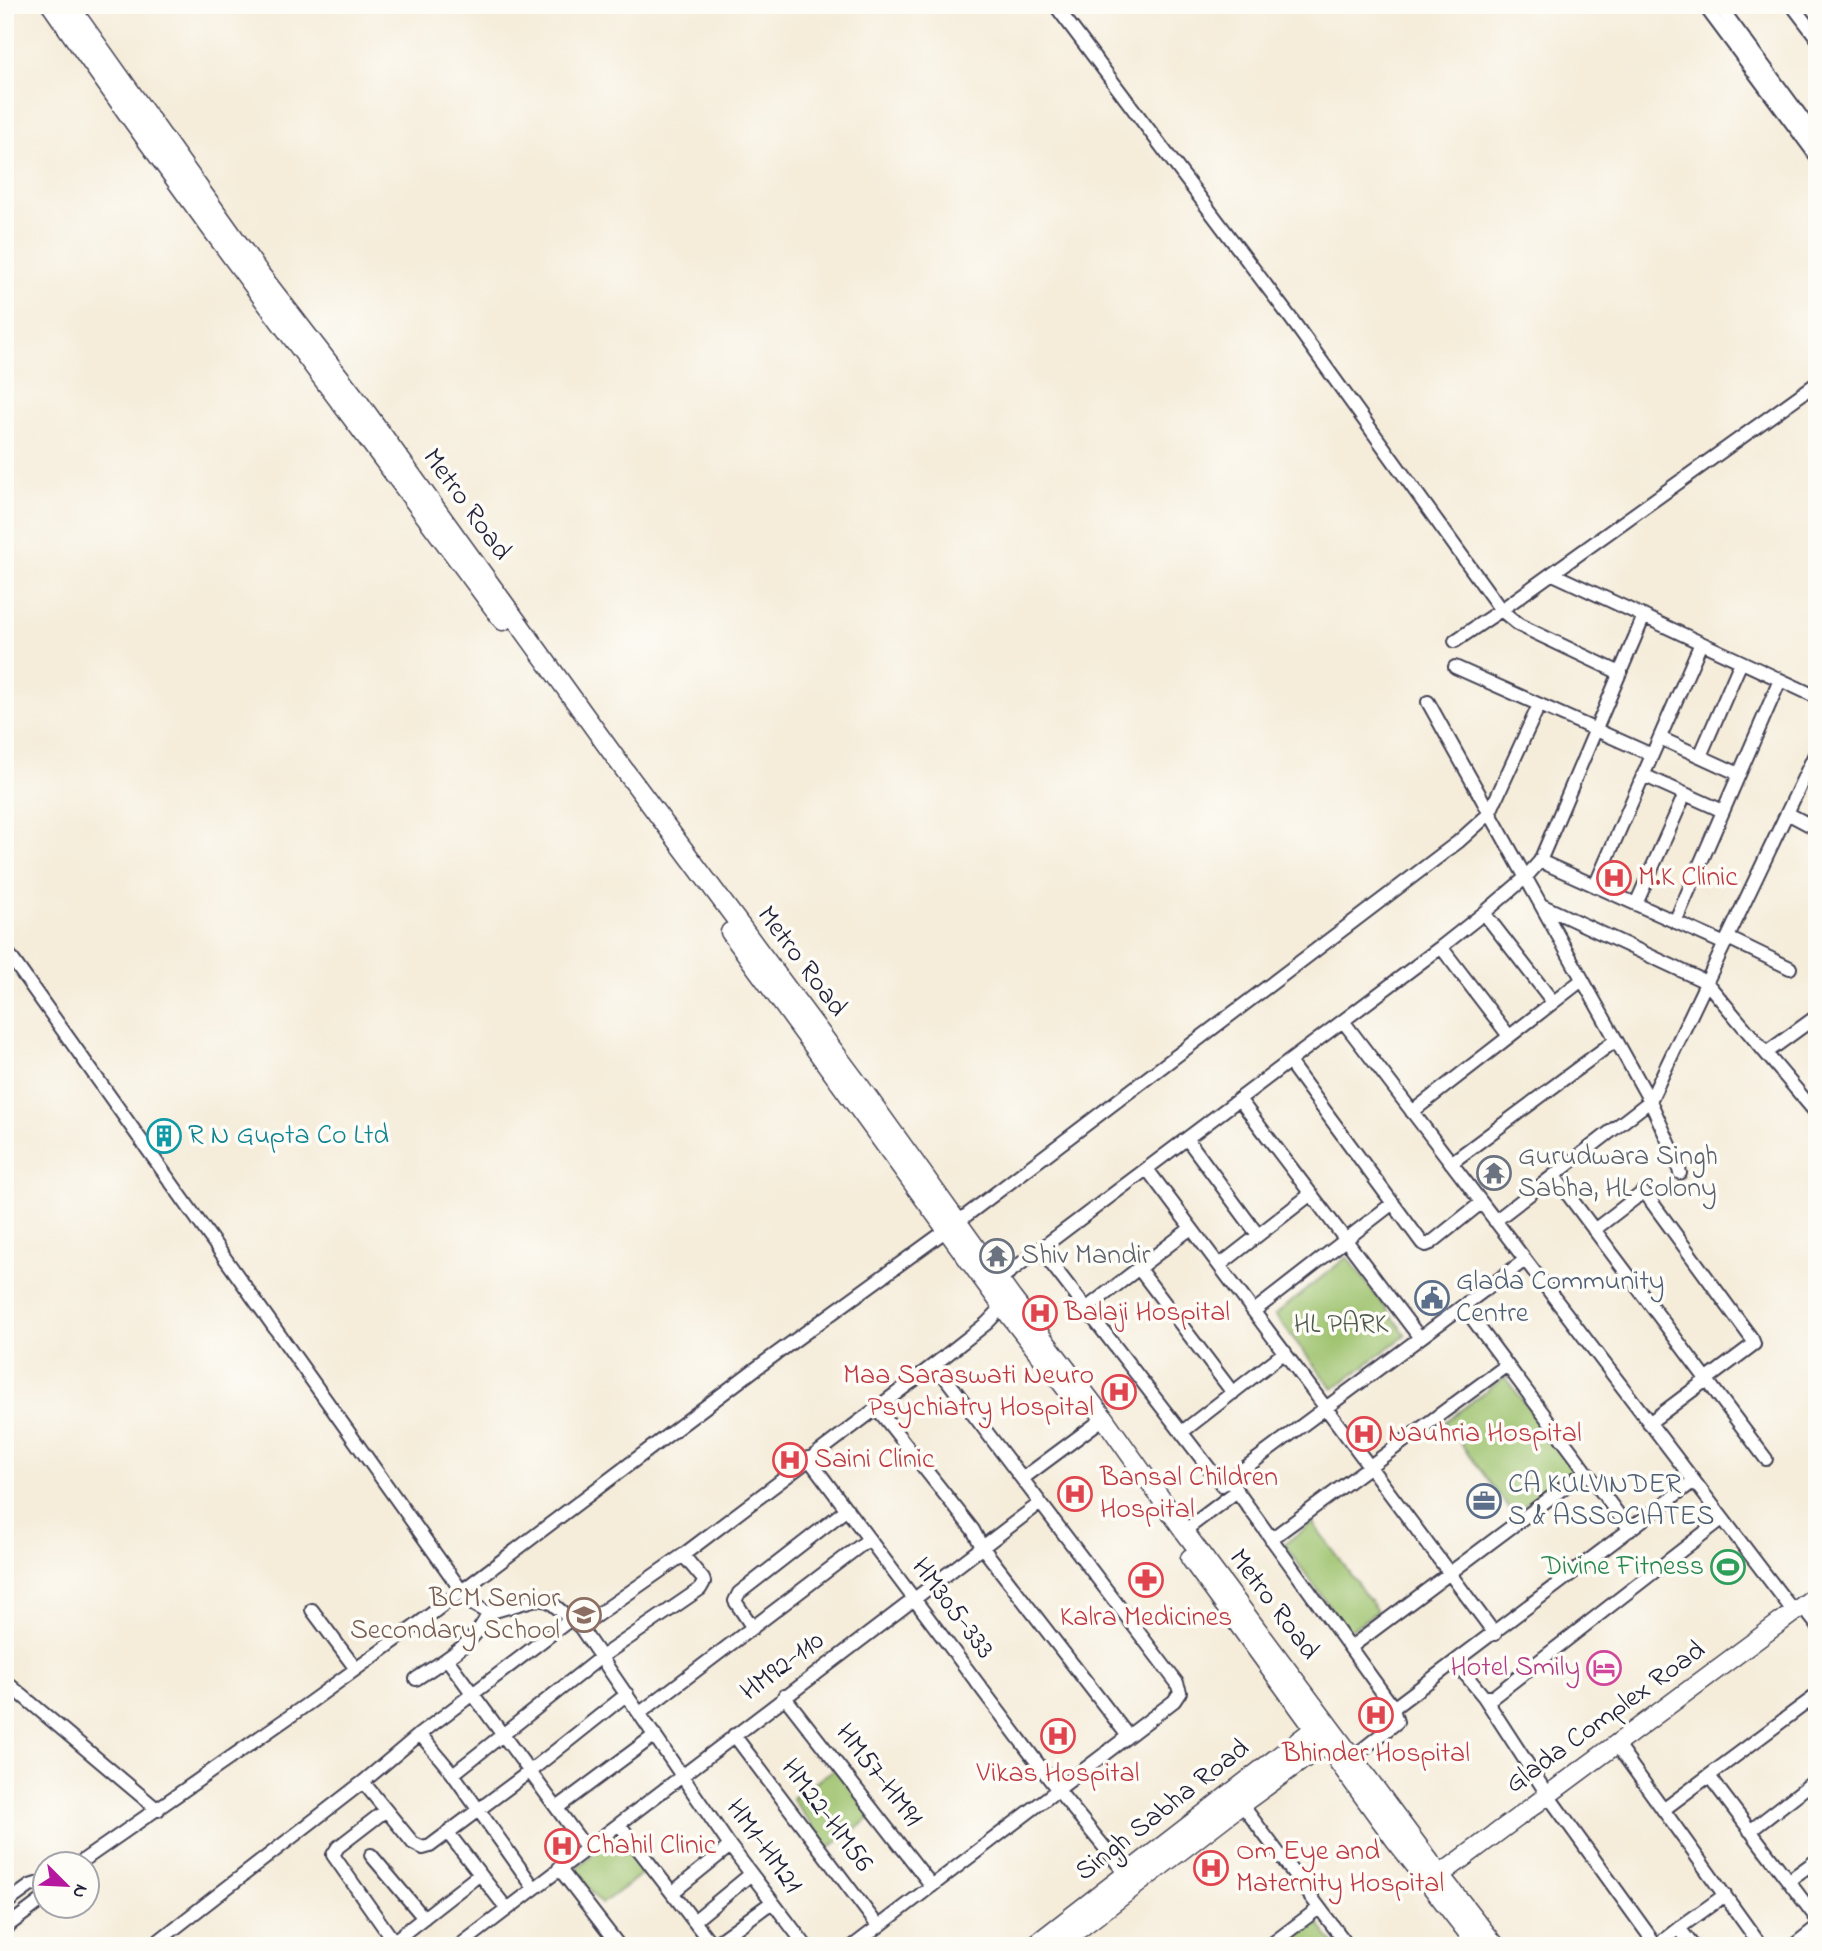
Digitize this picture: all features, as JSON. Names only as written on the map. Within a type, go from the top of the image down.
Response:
[{"type":"street","name":"Metro Road","points":[[51,5],[133,124],[249,282],[1007,1302],[1184,1531],[1434,1879],[1496,1946]]},
{"type":"street","name":"Metro Road","points":[[69,5],[261,275],[359,402],[620,764],[852,1075],[953,1226],[999,1280],[1007,1302]]},
{"type":"street","points":[[1055,5],[1292,320],[1501,610],[1519,625],[1619,673]]},
{"type":"street","points":[[1704,5],[1817,158]]},
{"type":"street","points":[[1719,5],[1817,138]]},
{"type":"street","points":[[1792,5],[1817,38]]},
{"type":"street","points":[[1455,641],[1553,574],[1817,383]]},
{"type":"street","points":[[1553,574],[1817,697]]},
{"type":"street","points":[[999,1280],[1441,947],[1525,878],[1540,861],[1644,616]]},
{"type":"street","points":[[1595,886],[1701,643]]},
{"type":"street","points":[[1700,756],[1741,662]]},
{"type":"street","points":[[1455,667],[1652,755]]},
{"type":"street","points":[[1675,922],[1780,680]]},
{"type":"street","points":[[1428,702],[1650,1101],[1680,1173]]},
{"type":"street","points":[[99,1850],[356,1669],[758,1367],[953,1226],[1458,842],[1489,814],[1539,705]]},
{"type":"street","points":[[1660,738],[1740,774]]},
{"type":"street","points":[[1495,1222],[1650,1101],[1817,750]]},
{"type":"street","points":[[1643,775],[1723,811]]},
{"type":"street","points":[[1636,904],[1685,794]]},
{"type":"street","points":[[1787,813],[1817,828]]},
{"type":"street","points":[[1540,861],[1675,922],[1790,968]]},
{"type":"street","points":[[1540,905],[1706,982],[1817,1114]]},
{"type":"street","points":[[1484,913],[1553,1002]]},
{"type":"street","points":[[1441,947],[1510,1036]]},
{"type":"street","points":[[5,949],[461,1590],[474,1605],[488,1613],[536,1599],[549,1601],[575,1623]]},
{"type":"street","points":[[1412,1112],[1582,980]]},
{"type":"street","points":[[1766,1053],[1817,1016]]},
{"type":"street","points":[[1343,1021],[1723,1519],[1804,1604],[1817,1625]]},
{"type":"street","points":[[1451,1163],[1616,1040]]},
{"type":"street","points":[[1289,1062],[1422,1243],[1426,1245],[1481,1203]]},
{"type":"street","points":[[1239,1099],[1420,1338]]},
{"type":"street","points":[[1186,1139],[1258,1235]]},
{"type":"street","points":[[1147,1169],[1494,1633]]},
{"type":"street","points":[[1554,1176],[1766,1459]]},
{"type":"street","points":[[1594,1230],[1637,1195],[1642,1193],[1648,1197],[1754,1344],[1649,1423]]},
{"type":"street","points":[[1220,1265],[1311,1194]]},
{"type":"street","points":[[1254,1311],[1393,1203]]},
{"type":"street","points":[[1087,1308],[1191,1228]]},
{"type":"street","points":[[1041,1249],[1222,1485],[1233,1486],[1392,1706],[1397,1722],[1353,1757]]},
{"type":"street","points":[[1184,1531],[1327,1407],[1525,1260]]},
{"type":"street","points":[[1139,1269],[1233,1393]]},
{"type":"street","points":[[152,1946],[169,1941],[420,1734],[575,1623],[682,1555],[988,1323],[1007,1302]]},
{"type":"street","points":[[1463,1306],[1630,1530]]},
{"type":"street","points":[[1182,1432],[1285,1352]]},
{"type":"street","points":[[853,1946],[1174,1701],[1180,1688],[935,1364]]},
{"type":"street","points":[[1271,1539],[1507,1365]]},
{"type":"street","points":[[876,1407],[973,1530],[982,1547],[1128,1736]]},
{"type":"street","name":"Metro Road","points":[[1099,1421],[1320,1723]]},
{"type":"street","points":[[1022,1479],[1099,1421]]},
{"type":"street","name":"HM305-333","points":[[808,1458],[1057,1789],[1130,1879]]},
{"type":"street","points":[[1351,1647],[1586,1471]]},
{"type":"street","points":[[1392,1706],[1400,1704],[1456,1663],[1694,1481]]},
{"type":"street","name":"HM92-110","points":[[458,1946],[1039,1504]]},
{"type":"street","points":[[753,1628],[734,1601],[738,1593],[847,1509]]},
{"type":"street","points":[[1484,1696],[1493,1697],[1723,1519]]},
{"type":"street","points":[[640,1713],[869,1539]]},
{"type":"street","points":[[453,1774],[600,1657],[703,1586],[703,1579],[682,1555]]},
{"type":"street","name":"Glada Complex Road","points":[[1434,1879],[1804,1604]]},
{"type":"street","points":[[312,1610],[356,1669]]},
{"type":"street","points":[[416,1679],[447,1659],[481,1630],[488,1613]]},
{"type":"street","name":"HM1-HM21","points":[[575,1623],[772,1902],[798,1943]]},
{"type":"street","points":[[447,1659],[586,1848]]},
{"type":"street","points":[[1456,1663],[1484,1696],[1547,1794],[1656,1945],[1725,1895]]},
{"type":"street","points":[[5,1681],[158,1810]]},
{"type":"street","points":[[363,1782],[418,1846],[430,1846],[627,1694]]},
{"type":"street","name":"HM57-HM91","points":[[784,1696],[932,1886]]},
{"type":"street","points":[[1663,1810],[1814,1702]]},
{"type":"street","name":"Singh Sabha Road","points":[[1033,1946],[1130,1879],[1236,1798],[1320,1723]]},
{"type":"street","points":[[420,1734],[453,1774],[534,1888]]},
{"type":"street","points":[[557,1808],[655,1735]]},
{"type":"street","name":"HM22-HM56","points":[[734,1735],[878,1926]]},
{"type":"street","name":"Metro Road","points":[[1331,1739],[1353,1757],[1478,1946]]},
{"type":"street","name":"Singh Sabha Road","points":[[1236,1798],[1331,1739]]},
{"type":"street","points":[[1616,1744],[1761,1946]]},
{"type":"street","points":[[1709,1776],[1817,1919]]},
{"type":"street","points":[[1750,1831],[1817,1779]]},
{"type":"street","points":[[1236,1798],[1348,1946]]},
{"type":"street","points":[[386,1810],[338,1847],[333,1855],[395,1944],[480,1874]]},
{"type":"street","points":[[619,1824],[713,1946],[772,1902]]},
{"type":"street","points":[[448,1833],[507,1909]]},
{"type":"street","points":[[672,1893],[730,1846]]},
{"type":"street","points":[[371,1855],[424,1918]]},
{"type":"street","points":[[1788,1881],[1817,1860]]},
{"type":"street","points":[[559,1868],[619,1946]]},
{"type":"street","points":[[694,1921],[751,1874]]},
{"type":"street","name":"Singh Sabha Road","points":[[1057,1946],[1130,1879]]},
{"type":"street","points":[[5,1905],[32,1885]]},
{"type":"street","points":[[5,1928],[32,1908]]},
{"type":"street","points":[[1269,1946],[1319,1908]]},
{"type":"street","points":[[1793,1946],[1817,1927]]},
{"type":"street","points":[[1679,1928],[1693,1946]]},
{"type":"green space","name":"HL PARK","points":[[1347,1257],[1406,1335],[1333,1389],[1275,1315]]},
{"type":"green space","points":[[1505,1377],[1574,1469],[1513,1514],[1445,1422]]},
{"type":"green space","points":[[1313,1523],[1377,1611],[1348,1632],[1284,1544]]},
{"type":"green space","points":[[836,1768],[872,1817],[828,1848],[792,1798]]},
{"type":"green space","points":[[625,1829],[653,1866],[601,1904],[574,1870]]},
{"type":"green space","points":[[1316,1921],[1336,1946],[1284,1946]]},
{"type":"place","name":"M.K Clinic","points":[[1614,878]]},
{"type":"place","name":"R N Gupta Co Ltd","points":[[164,1136]]},
{"type":"place","name":"Gurudwara Singh Sabha, HL Colony","points":[[1494,1173]]},
{"type":"place","name":"Shiv Mandir","points":[[997,1256]]},
{"type":"place","name":"Glada Community Centre","points":[[1432,1298]]},
{"type":"place","name":"Balaji Hospital","points":[[1040,1313]]},
{"type":"place","name":"Maa Saraswati Neuro Psychiatry Hospital","points":[[1119,1392]]},
{"type":"place","name":"Nauhria Hospital","points":[[1364,1434]]},
{"type":"place","name":"Saini Clinic","points":[[790,1460]]},
{"type":"place","name":"Bansal Children Hospital","points":[[1075,1494]]},
{"type":"place","name":"CA KULVINDER S & ASSOCIATES","points":[[1484,1501]]},
{"type":"place","name":"Divine Fitness","points":[[1728,1567]]},
{"type":"place","name":"Kalra Medicines","points":[[1146,1580]]},
{"type":"place","name":"BCM Senior Secondary School","points":[[584,1615]]},
{"type":"place","name":"Hotel Smily","points":[[1604,1668]]},
{"type":"place","name":"Bhinder Hospital","points":[[1376,1715]]},
{"type":"place","name":"Vikas Hospital","points":[[1058,1736]]},
{"type":"place","name":"Chahil Clinic","points":[[562,1846]]},
{"type":"place","name":"Om Eye and Maternity Hospital","points":[[1211,1868]]}]
